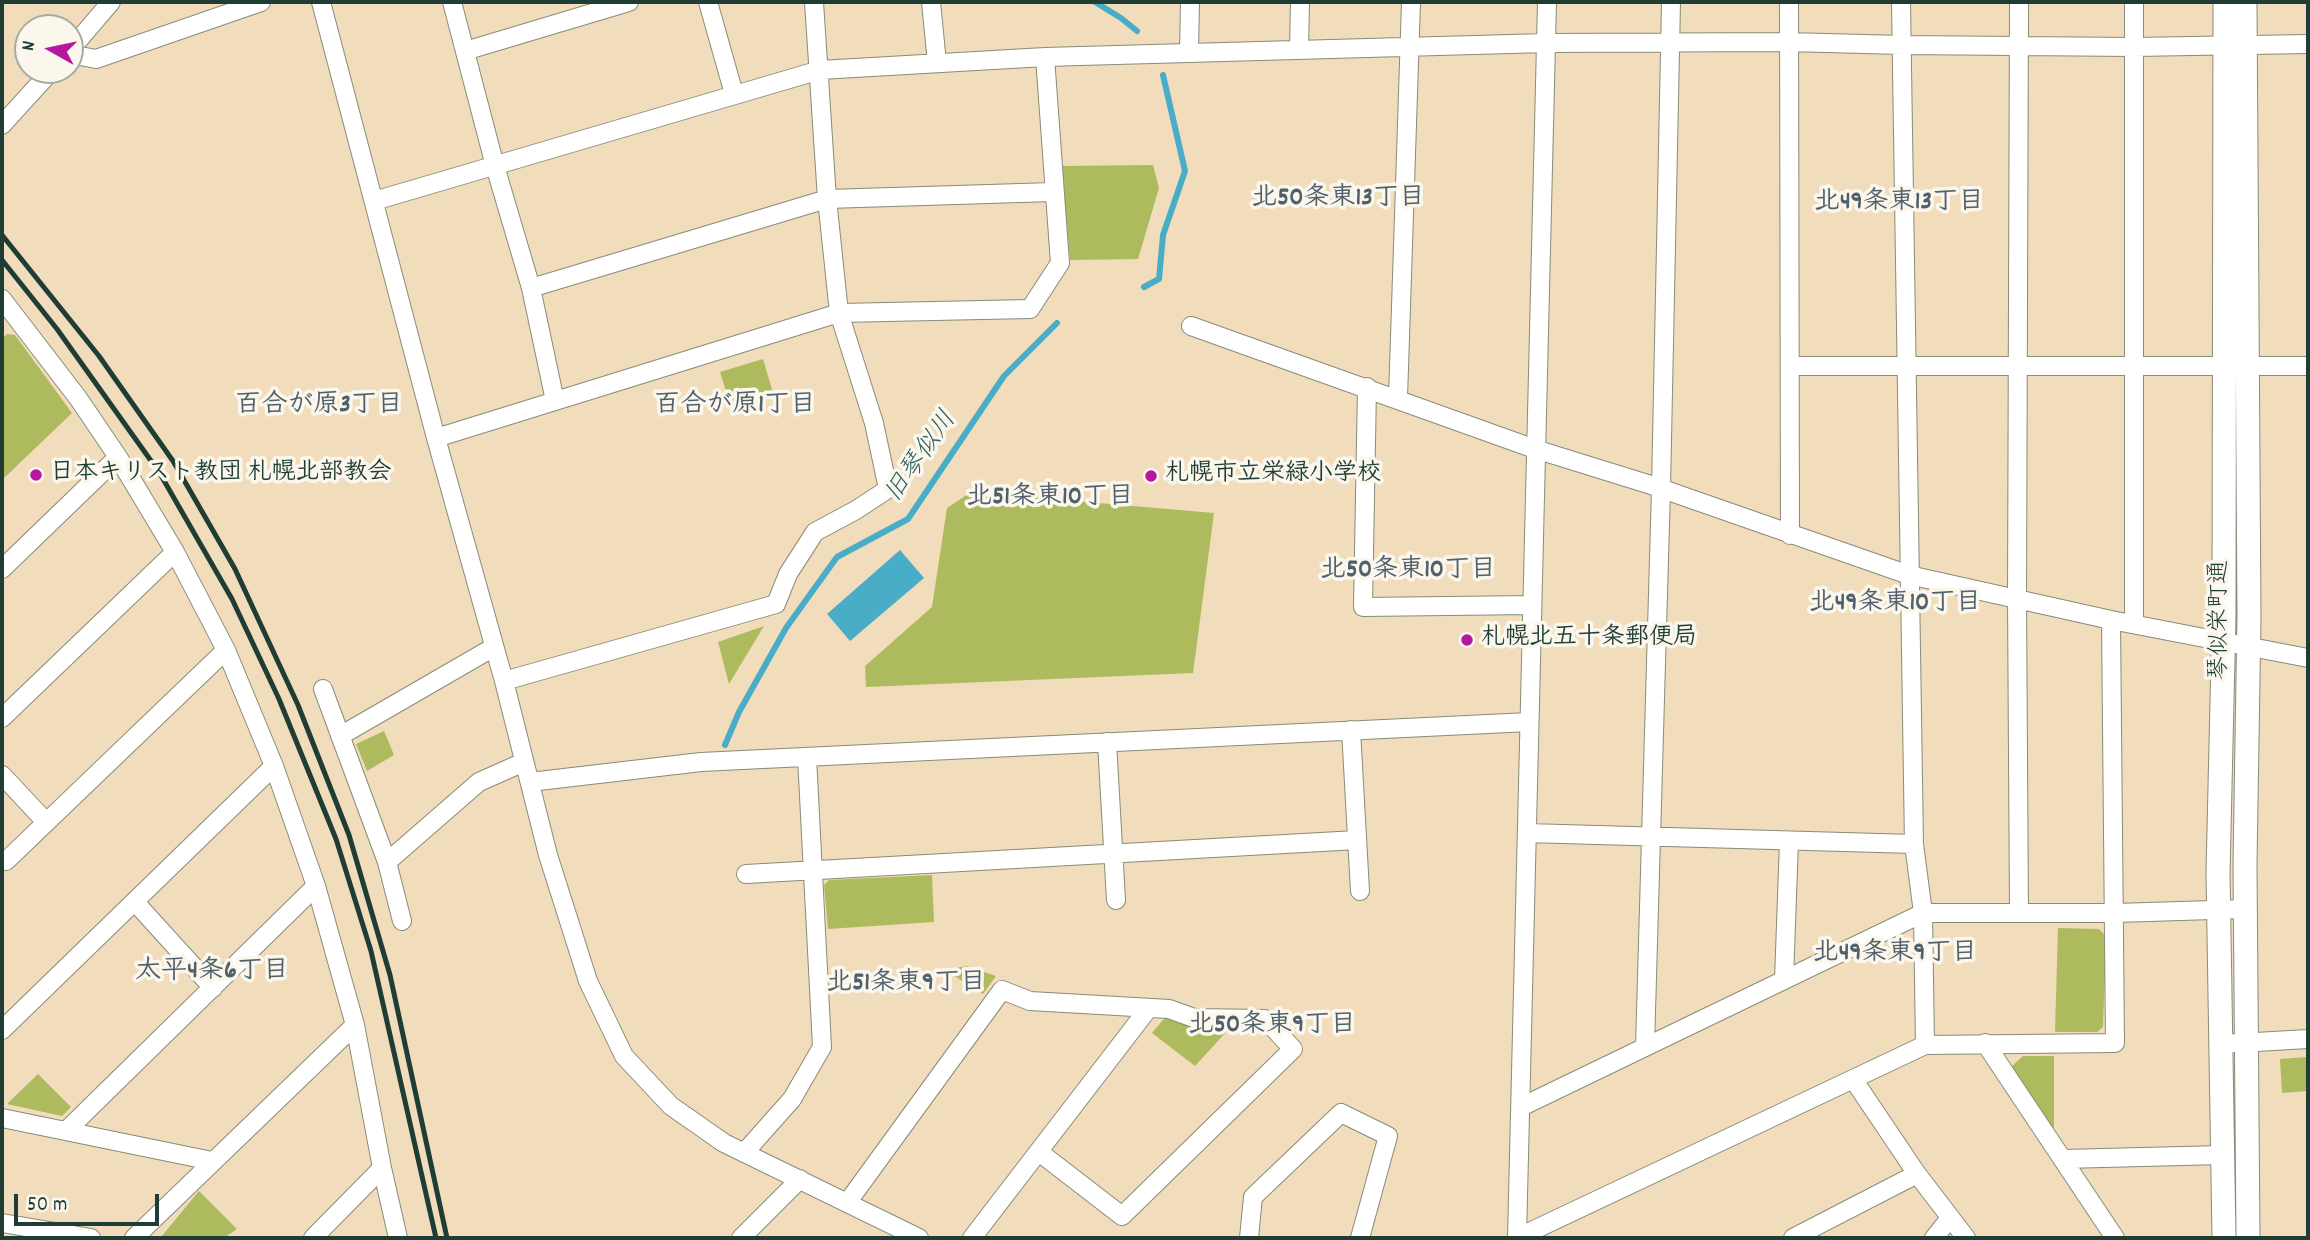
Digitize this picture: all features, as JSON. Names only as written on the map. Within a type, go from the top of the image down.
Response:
[{"type":"street","points":[[84,35],[111,2]]},
{"type":"street","points":[[84,56],[96,59],[261,2]]},
{"type":"street","points":[[321,2],[548,855],[588,981],[624,1056],[671,1106],[724,1143],[919,1238]]},
{"type":"street","points":[[452,2],[495,166],[531,288],[555,401]]},
{"type":"street","points":[[465,51],[629,2]]},
{"type":"street","points":[[708,2],[734,94]]},
{"type":"street","points":[[503,681],[776,604],[788,574],[815,532],[888,489],[874,424],[839,313],[827,199],[814,2]]},
{"type":"street","points":[[931,2],[937,63]]},
{"type":"street","points":[[1189,52],[1190,2]]},
{"type":"street","points":[[1299,48],[1300,2]]},
{"type":"street","points":[[1398,398],[1411,2]]},
{"type":"street","points":[[1547,2],[1517,1238],[1925,1045],[2115,1043],[2116,914],[2111,620]]},
{"type":"street","points":[[1645,1047],[1661,489],[1671,2]]},
{"type":"street","points":[[1789,2],[1790,535]]},
{"type":"street","points":[[1901,2],[1914,844],[1923,913],[1925,1045]]},
{"type":"street","points":[[2019,2],[2019,913]]},
{"type":"street","points":[[2134,2],[2134,623]]},
{"type":"street","name":"琴似栄町通","points":[[2225,2],[2235,46],[2246,366],[2248,645],[2245,909],[2248,1238]]},
{"type":"street","name":"琴似栄町通","points":[[2224,1238],[2219,910],[2224,640],[2222,366],[2235,46],[2245,2]]},
{"type":"street","points":[[374,201],[820,70],[1045,57],[1546,43],[1788,42],[1902,46],[2134,47],[2308,44]]},
{"type":"street","points":[[436,438],[839,313],[1030,309],[1060,263],[1045,57]]},
{"type":"street","points":[[2,125],[39,84]]},
{"type":"street","points":[[531,288],[827,199],[1053,192]]},
{"type":"street","points":[[6,312],[78,398],[118,457],[175,552],[226,650],[274,766],[316,886],[355,1025],[398,1238]]},
{"type":"street","points":[[1191,326],[1535,449],[1661,489],[1909,575],[2111,620],[2308,658]]},
{"type":"street","points":[[1791,366],[2308,366]]},
{"type":"street","points":[[1367,387],[1363,607],[1531,605]]},
{"type":"street","points":[[2,569],[118,457]]},
{"type":"street","points":[[2,718],[175,552]]},
{"type":"street","points":[[340,736],[494,647]]},
{"type":"street","points":[[2,861],[6,861],[226,650]]},
{"type":"street","points":[[323,689],[387,862],[402,921]]},
{"type":"street","points":[[530,782],[701,762],[1529,722]]},
{"type":"street","points":[[1351,730],[1360,891]]},
{"type":"street","points":[[1107,742],[1116,900]]},
{"type":"street","points":[[744,1153],[792,1099],[822,1047],[807,757]]},
{"type":"street","points":[[387,862],[479,782],[524,762]]},
{"type":"street","points":[[2,1030],[274,766]]},
{"type":"street","points":[[2,775],[46,822]]},
{"type":"street","points":[[1527,833],[1914,844]]},
{"type":"street","points":[[746,874],[1357,840]]},
{"type":"street","points":[[1784,980],[1789,841]]},
{"type":"street","points":[[66,1131],[316,886]]},
{"type":"street","points":[[135,902],[213,988]]},
{"type":"street","points":[[1521,1107],[1923,913],[2116,914],[2245,909]]},
{"type":"street","points":[[848,1203],[1002,990],[1030,1001],[1169,1009],[1194,1018],[1265,1019],[1293,1049],[1122,1216],[1039,1152]]},
{"type":"street","points":[[972,1238],[1148,1009]]},
{"type":"street","points":[[134,1238],[355,1025]]},
{"type":"street","points":[[2221,1044],[2308,1039]]},
{"type":"street","points":[[1984,1044],[2115,1238]]},
{"type":"street","points":[[1853,1079],[1917,1174],[1966,1238]]},
{"type":"street","points":[[1249,1238],[1253,1197],[1340,1113],[1388,1136],[1360,1238]]},
{"type":"street","points":[[2,1118],[212,1161]]},
{"type":"street","points":[[2063,1159],[2222,1155]]},
{"type":"street","points":[[313,1238],[382,1168]]},
{"type":"street","points":[[1793,1238],[1917,1174]]},
{"type":"street","points":[[741,1238],[800,1179]]},
{"type":"street","points":[[1934,1238],[1951,1217]]},
{"type":"street","points":[[2,1223],[91,1238]]},
{"type":"green space","points":[[1153,165],[1159,188],[1138,259],[1070,260],[1062,166]]},
{"type":"green space","points":[[7,334],[15,335],[72,413],[2,480],[2,339]]},
{"type":"green space","points":[[763,359],[773,393],[731,407],[720,372]]},
{"type":"green space","points":[[971,492],[1214,513],[1193,673],[866,687],[865,666],[932,607],[947,508]]},
{"type":"green space","points":[[764,626],[729,684],[718,642]]},
{"type":"green space","points":[[384,731],[394,755],[367,771],[356,744]]},
{"type":"green space","points":[[932,875],[934,922],[828,929],[824,885],[829,880]]},
{"type":"green space","points":[[2058,928],[2099,929],[2106,936],[2103,1027],[2097,1032],[2055,1032]]},
{"type":"green space","points":[[966,966],[996,976],[983,994],[945,970]]},
{"type":"green space","points":[[1168,1014],[1196,1026],[1229,1029],[1195,1066],[1152,1033]]},
{"type":"green space","points":[[2023,1056],[2054,1056],[2054,1129],[2011,1067]]},
{"type":"green space","points":[[2308,1057],[2308,1091],[2282,1093],[2280,1059]]},
{"type":"green space","points":[[38,1074],[71,1107],[62,1116],[7,1104]]},
{"type":"green space","points":[[199,1191],[237,1229],[224,1238],[161,1237]]},
{"type":"water","points":[[900,550],[924,578],[850,641],[827,614]]},
{"type":"waterway","name":"旧琴似川","points":[[1095,2],[1137,31]]},
{"type":"waterway","name":"旧琴似川","points":[[1144,287],[1159,279],[1163,235],[1185,171],[1163,75]]},
{"type":"waterway","name":"旧琴似川","points":[[725,745],[739,712],[786,628],[837,557],[908,519],[1004,376],[1057,323]]},
{"type":"railway","points":[[2,235],[99,356],[173,461],[235,569],[298,705],[349,835],[390,975],[447,1238]]},
{"type":"railway","points":[[2,260],[57,329],[159,472],[232,599],[279,699],[336,839],[371,951],[436,1238]]},
{"type":"place","name":"日本キリスト教団 札幌北部教会","points":[[36,475]]},
{"type":"place","name":"札幌市立栄緑小学校","points":[[1151,476]]},
{"type":"place","name":"札幌北五十条郵便局","points":[[1467,640]]},
{"type":"district","name":"北50条東13丁目","points":[[1338,200]]},
{"type":"district","name":"北49条東13丁目","points":[[1899,204]]},
{"type":"district","name":"百合が原3丁目","points":[[319,407]]},
{"type":"district","name":"百合が原1丁目","points":[[735,407]]},
{"type":"district","name":"北51条東10丁目","points":[[1050,499]]},
{"type":"district","name":"北50条東10丁目","points":[[1408,572]]},
{"type":"district","name":"北49条東10丁目","points":[[1895,605]]},
{"type":"district","name":"北49条東9丁目","points":[[1895,955]]},
{"type":"district","name":"太平4条6丁目","points":[[212,973]]},
{"type":"district","name":"北51条東9丁目","points":[[906,985]]},
{"type":"district","name":"北50条東9丁目","points":[[1272,1027]]}]
